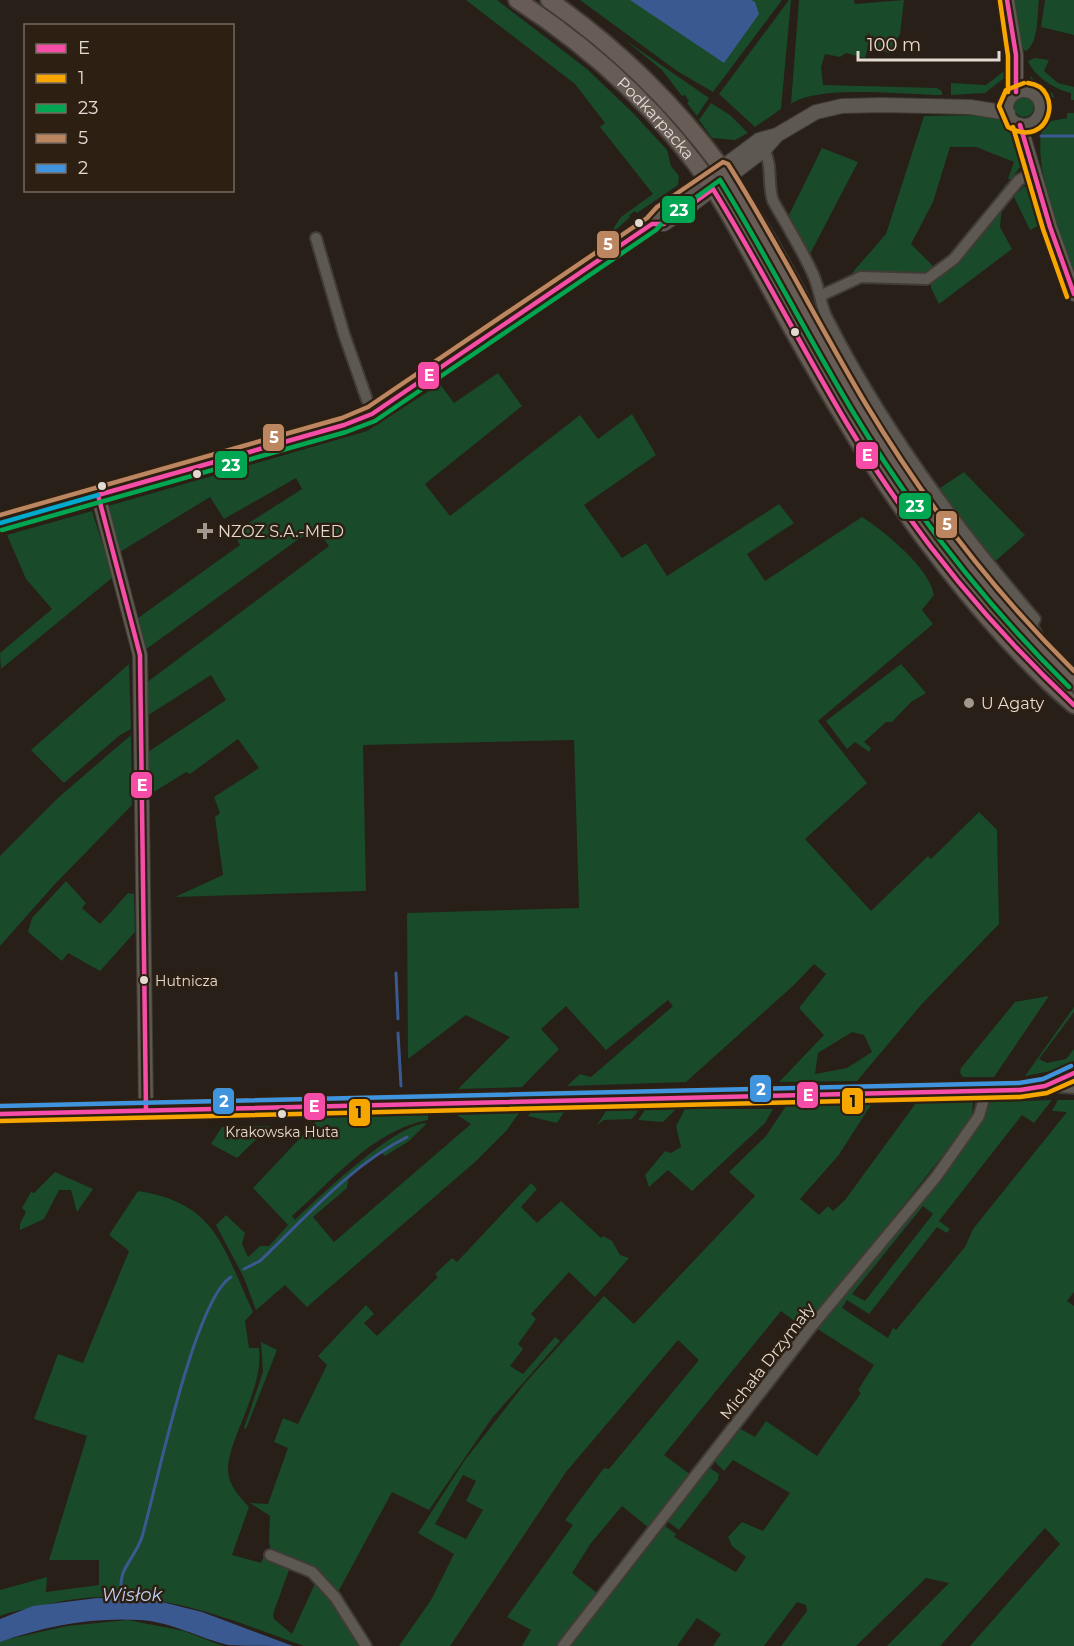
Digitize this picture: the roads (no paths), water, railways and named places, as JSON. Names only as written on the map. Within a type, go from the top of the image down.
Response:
[{"type":"main road","name":"Podkarpacka","points":[[517,0],[607,66],[667,128],[710,184],[840,411],[877,469],[963,585],[1018,650],[1074,705]]},
{"type":"main road","name":"Podkarpacka","points":[[549,0],[617,53],[655,88],[724,173],[768,242],[882,443],[932,518],[983,584],[1021,614],[1047,654],[1074,681]]},
{"type":"main road","points":[[0,1114],[1034,1090],[1074,1073]]},
{"type":"street","points":[[724,173],[764,150],[777,135],[794,122],[816,112],[842,106],[970,106],[1015,99],[1038,96],[1042,105],[1040,117],[1027,124],[1013,122],[1015,99],[1021,61],[1016,55],[1006,0]]},
{"type":"street","points":[[1027,124],[1035,172],[1050,227],[1074,294]]},
{"type":"street","points":[[0,523],[344,425],[372,414],[652,224],[664,224],[759,140],[777,135]]},
{"type":"street","points":[[764,150],[770,164],[769,190],[773,201],[812,272],[825,313],[852,363],[911,460],[1021,614]]},
{"type":"street","points":[[820,296],[861,277],[927,279],[954,259],[1019,180],[1035,172]]},
{"type":"street","points":[[316,238],[344,334],[372,414]]},
{"type":"street","points":[[98,495],[140,655],[146,1110]]},
{"type":"street","points":[[1045,1086],[1074,1088]]},
{"type":"street","name":"Michała Drzymały","points":[[563,1646],[812,1326],[936,1176],[979,1116],[986,1091]]},
{"type":"street","points":[[270,1555],[312,1572],[335,1597],[366,1646]]},
{"type":"water","points":[[630,0],[751,0],[755,2],[759,14],[724,63]]},
{"type":"water","points":[[97,1598],[150,1599],[202,1612],[293,1646],[228,1645],[152,1621],[122,1619],[69,1624],[34,1631],[0,1642],[0,1619],[33,1606]]},
{"type":"waterway","points":[[1041,136],[1074,136]]},
{"type":"waterway","points":[[396,973],[398,1019]]},
{"type":"waterway","points":[[398,1033],[401,1086]]},
{"type":"waterway","points":[[244,1269],[260,1261],[348,1177],[386,1149],[407,1137]]},
{"type":"waterway","name":"Wisłok","points":[[120,1601],[122,1576],[142,1537],[190,1357],[203,1321],[217,1293],[231,1277]]},
{"type":"place","name":"NZOZ S.A.-MED","points":[[205,531]]},
{"type":"place","name":"U Agaty","points":[[969,703]]},
{"type":"place","name":"Hutnicza","points":[[144,980]]},
{"type":"place","name":"Krakowska Huta","points":[[282,1114]]}]
